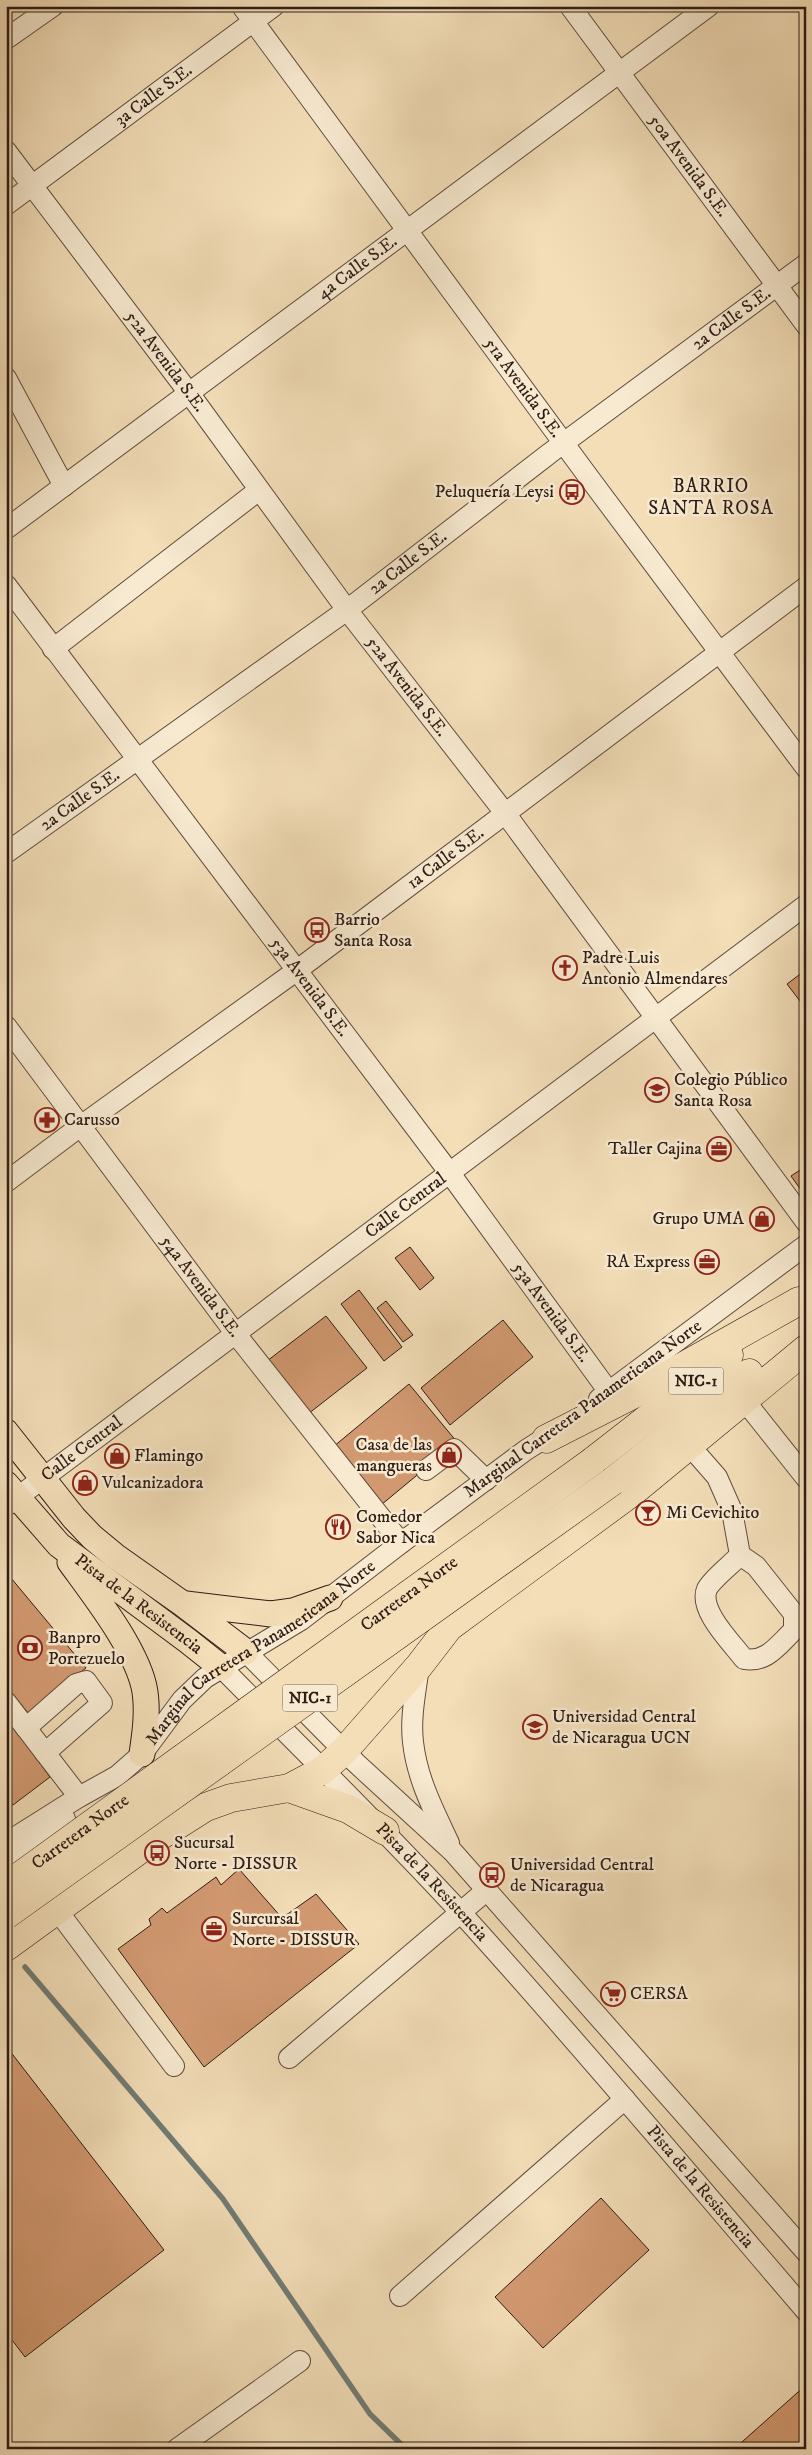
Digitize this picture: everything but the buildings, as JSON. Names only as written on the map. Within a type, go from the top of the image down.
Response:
[{"type":"highway","points":[[546,1439],[634,1394],[803,1299]]},
{"type":"highway","name":"Carretera Norte","points":[[6,1886],[593,1461],[803,1299]]},
{"type":"highway","name":"Carretera Norte","points":[[6,1915],[613,1481],[714,1399],[806,1331]]},
{"type":"highway","points":[[6,1947],[149,1843],[206,1806],[231,1798],[289,1788],[324,1770],[344,1751],[419,1666],[449,1628],[628,1496],[806,1349]]},
{"type":"highway","points":[[289,1788],[348,1809],[384,1832]]},
{"type":"main road","name":"Pista de la Resistencia","points":[[6,1432],[42,1479],[92,1537],[246,1652]]},
{"type":"main road","name":"Pista de la Resistencia","points":[[10,1496],[59,1545],[222,1668]]},
{"type":"main road","points":[[59,1545],[118,1630],[133,1659],[145,1690],[146,1713],[142,1754]]},
{"type":"main road","points":[[183,1604],[270,1614],[293,1611],[330,1598]]},
{"type":"street","points":[[6,39],[53,6]]},
{"type":"street","name":"3a Calle S.E.","points":[[6,206],[248,14],[274,6]]},
{"type":"street","name":"50a Avenida S.E.","points":[[570,6],[776,287],[806,325]]},
{"type":"street","name":"4a Calle S.E.","points":[[6,529],[709,6]]},
{"type":"street","name":"51a Avenida S.E.","points":[[248,14],[806,768]]},
{"type":"street","name":"52a Avenida S.E.","points":[[6,151],[33,184],[189,393],[347,610],[505,813],[806,1222]]},
{"type":"street","name":"2a Calle S.E.","points":[[6,853],[347,610],[564,442],[806,264]]},
{"type":"street","points":[[6,378],[64,486]]},
{"type":"street","points":[[53,649],[259,490]]},
{"type":"street","name":"53a Avenida S.E.","points":[[6,585],[449,1172],[608,1392]]},
{"type":"street","name":"1a Calle S.E.","points":[[82,1125],[296,971],[721,653],[806,587]]},
{"type":"street","name":"Calle Central","points":[[10,1496],[42,1479],[806,905]]},
{"type":"street","name":"54a Avenida S.E.","points":[[6,1026],[82,1125],[235,1333],[401,1543]]},
{"type":"street","points":[[6,1182],[82,1125]]},
{"type":"street","name":"Marginal Carretera Panamericana Norte","points":[[6,1843],[31,1822],[117,1776],[142,1754],[188,1694],[205,1678],[301,1620],[401,1543],[486,1480],[546,1439],[806,1245]]},
{"type":"street","points":[[744,1400],[800,1456],[806,1478]]},
{"type":"street","points":[[690,1445],[717,1477],[732,1511],[740,1556],[756,1566],[794,1614],[796,1622],[794,1630],[762,1659],[754,1661],[744,1659],[710,1615],[706,1601],[708,1588],[740,1556]]},
{"type":"street","points":[[426,1470],[454,1449],[486,1480]]},
{"type":"street","name":"Pista de la Resistencia","points":[[246,1652],[344,1751],[453,1852],[806,2252]]},
{"type":"street","points":[[419,1666],[413,1707],[413,1741],[425,1791],[453,1852]]},
{"type":"street","name":"Pista de la Resistencia","points":[[222,1668],[324,1770],[462,1914],[625,2099],[806,2311]]},
{"type":"street","points":[[26,1728],[76,1684],[86,1681],[102,1702],[45,1753]]},
{"type":"street","points":[[6,1702],[79,1797]]},
{"type":"street","points":[[6,1863],[71,1814],[117,1776]]},
{"type":"street","points":[[289,2058],[462,1914],[487,1890]]},
{"type":"street","points":[[57,1910],[174,2066]]},
{"type":"street","points":[[400,2296],[625,2099]]},
{"type":"street","points":[[177,2449],[300,2361]]},
{"type":"waterway","points":[[25,1967],[223,2199],[370,2414],[406,2449]]},
{"type":"place","name":"Peluquería Leysi","points":[[572,492]]},
{"type":"place","name":"Barrio Santa Rosa","points":[[317,930]]},
{"type":"place","name":"Padre Luis Antonio Almendares","points":[[565,968]]},
{"type":"place","name":"Colegio Público Santa Rosa","points":[[657,1090]]},
{"type":"place","name":"Carusso","points":[[47,1120]]},
{"type":"place","name":"Taller Cajina","points":[[719,1149]]},
{"type":"place","name":"Grupo UMA","points":[[762,1219]]},
{"type":"place","name":"RA Express","points":[[707,1262]]},
{"type":"place","name":"Casa de las mangueras","points":[[449,1455]]},
{"type":"place","name":"Flamingo","points":[[117,1456]]},
{"type":"place","name":"Vulcanizadora","points":[[85,1483]]},
{"type":"place","name":"Mi Cevichito","points":[[648,1513]]},
{"type":"place","name":"Comedor Sabor Nica","points":[[338,1527]]},
{"type":"place","name":"Banpro Portezuelo","points":[[30,1648]]},
{"type":"place","name":"Universidad Central de Nicaragua UCN","points":[[535,1727]]},
{"type":"place","name":"Sucursal Norte - DISSUR","points":[[157,1853]]},
{"type":"place","name":"Universidad Central de Nicaragua","points":[[492,1875]]},
{"type":"place","name":"Surcursal Norte - DISSUR","points":[[214,1929]]},
{"type":"place","name":"CERSA","points":[[613,1994]]},
{"type":"district","name":"BARRIO SANTA ROSA","points":[[711,497]]}]
